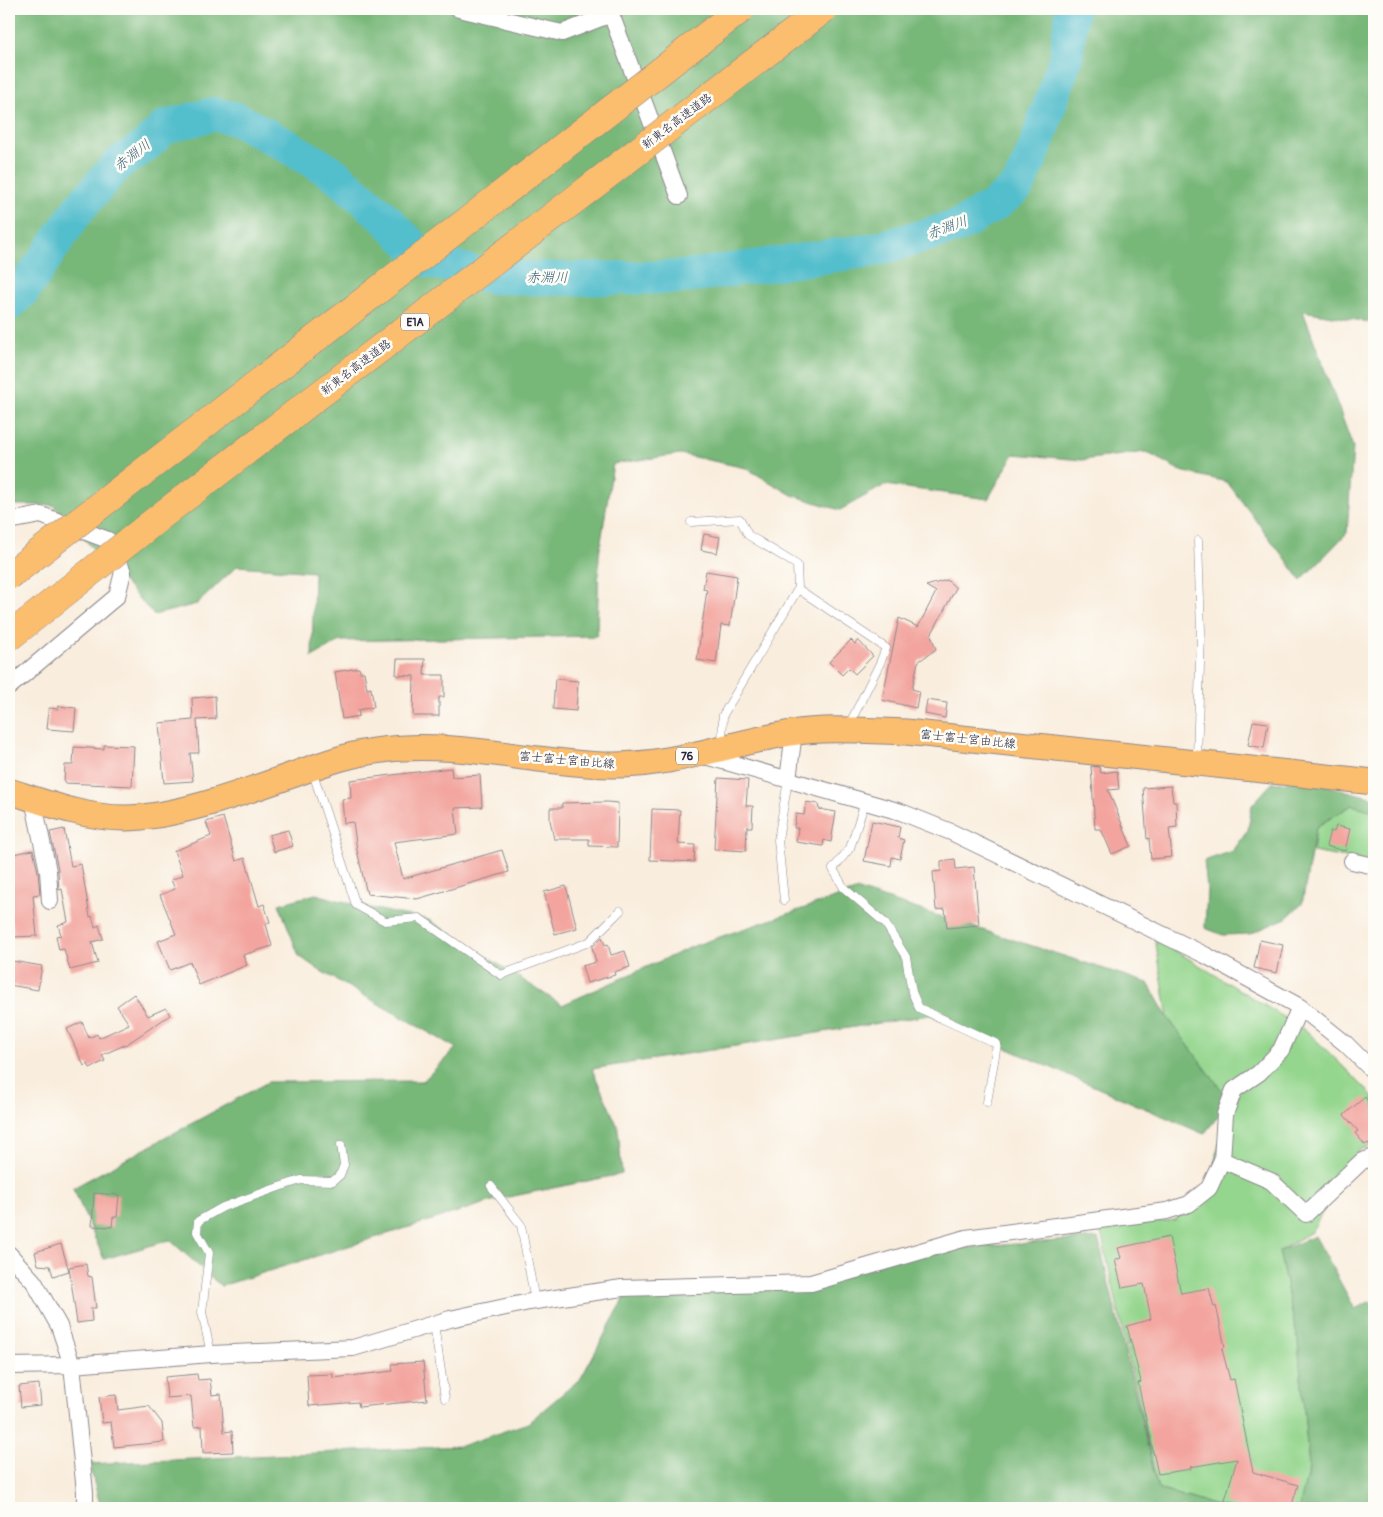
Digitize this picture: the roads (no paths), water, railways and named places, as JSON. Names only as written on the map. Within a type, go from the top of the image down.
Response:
[{"type":"highway","points":[[9,576],[741,9]]},
{"type":"highway","name":"新東名高速道路","points":[[9,637],[161,516],[824,9]]},
{"type":"main road","name":"富士富士宮由比線","points":[[9,791],[90,815],[124,818],[156,816],[200,805],[348,756],[381,750],[425,746],[611,766],[651,763],[794,732],[846,730],[906,732],[1374,782]]},
{"type":"street","points":[[459,9],[562,33],[611,12],[679,196]]},
{"type":"street","points":[[9,521],[41,515],[108,540],[123,572],[117,596],[9,688]]},
{"type":"street","points":[[788,780],[794,732]]},
{"type":"street","points":[[711,751],[788,780],[901,812],[952,832],[1205,955],[1300,1007],[1346,1044],[1374,1072]]},
{"type":"street","points":[[33,799],[48,871],[50,901]]},
{"type":"street","points":[[1352,861],[1374,866]]},
{"type":"street","points":[[9,1366],[72,1366],[210,1354],[353,1348],[434,1324],[535,1301],[622,1288],[810,1283],[966,1238],[1167,1211],[1189,1204],[1209,1188],[1222,1160],[1225,1114],[1234,1090],[1258,1074],[1281,1050],[1300,1007]]},
{"type":"street","points":[[1222,1160],[1271,1181],[1306,1214],[1362,1161],[1374,1157]]},
{"type":"street","points":[[9,1254],[34,1282],[59,1326],[72,1366],[85,1508]]},
{"type":"lane","points":[[691,522],[740,519],[748,535],[796,565],[798,589],[723,715],[711,751]]},
{"type":"lane","points":[[1196,763],[1201,632],[1198,541]]},
{"type":"lane","points":[[798,589],[886,648],[846,730]]},
{"type":"lane","points":[[311,768],[356,905],[386,921],[419,918],[501,975],[589,942],[620,911]]},
{"type":"lane","points":[[784,900],[778,840],[788,780]]},
{"type":"lane","points":[[865,802],[850,848],[833,869],[844,888],[885,923],[906,957],[912,992],[919,1008],[997,1044],[987,1102]]},
{"type":"lane","points":[[210,1354],[202,1312],[209,1253],[197,1232],[198,1222],[223,1207],[280,1186],[301,1180],[333,1181],[340,1175],[344,1165],[340,1145]]},
{"type":"lane","points":[[491,1186],[521,1225],[535,1301]]},
{"type":"lane","points":[[434,1324],[445,1398]]},
{"type":"waterway","name":"赤淵川","points":[[9,304],[23,291],[80,207],[118,164],[144,147],[165,127],[213,114],[237,119],[333,173],[384,217],[426,260],[491,277],[568,279],[681,277],[873,250],[959,226],[996,204],[1018,186],[1034,151],[1066,57],[1072,9]]}]
